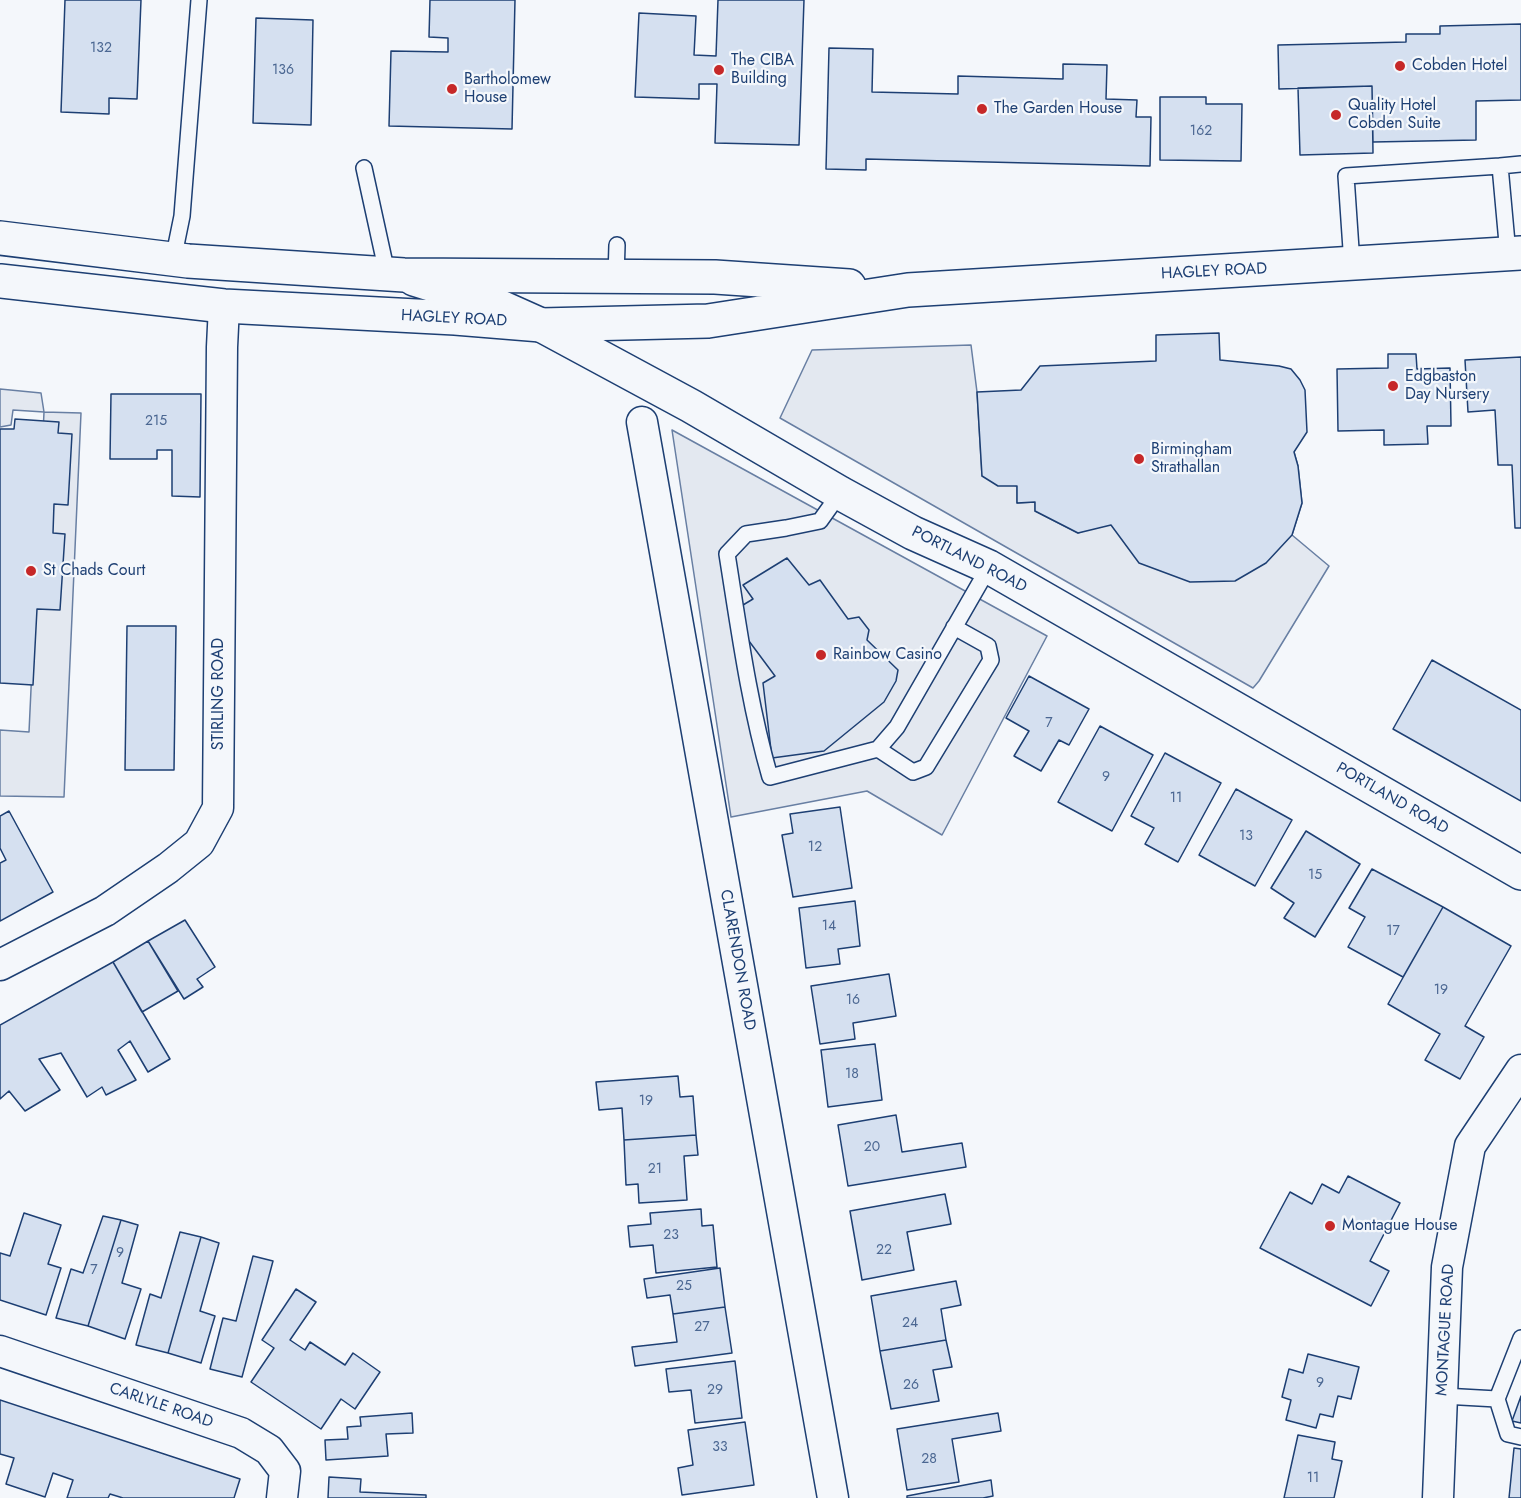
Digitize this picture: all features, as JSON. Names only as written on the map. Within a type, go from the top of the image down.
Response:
[{"type":"main road","name":"HAGLEY ROAD","points":[[0,238],[173,260],[395,274],[616,261],[715,277],[908,290]]},
{"type":"main road","name":"HAGLEY ROAD","points":[[0,281],[224,306],[455,318],[541,325],[708,321],[908,290],[1514,253]]},
{"type":"main road","name":"PORTLAND ROAD","points":[[395,274],[494,304],[541,325],[691,406],[840,494],[913,533],[989,567],[1521,873]]},
{"type":"street","name":"STIRLING ROAD","points":[[0,965],[105,911],[168,868],[199,843],[218,808],[224,306]]},
{"type":"street","name":"CLARENDON ROAD","points":[[642,422],[833,1498]]},
{"type":"street","name":"MONTAGUE ROAD","points":[[1438,1498],[1448,1267],[1470,1146],[1521,1070]]},
{"type":"street","name":"CARLYLE ROAD","points":[[0,1351],[241,1433],[269,1450],[285,1471],[282,1498]]},
{"type":"lane","points":[[173,260],[182,216],[199,0]]},
{"type":"lane","points":[[1352,264],[1346,176],[1521,164]]},
{"type":"lane","points":[[1500,166],[1514,253]]},
{"type":"lane","points":[[364,168],[395,274]]},
{"type":"lane","points":[[840,494],[820,520],[746,534],[727,554],[745,670],[758,736],[770,777],[878,749],[897,727],[989,567]]},
{"type":"lane","points":[[878,749],[913,772],[926,767],[991,660],[988,646],[954,627]]},
{"type":"lane","points":[[1521,1338],[1497,1399],[1508,1434],[1521,1437]]},
{"type":"lane","points":[[1443,1396],[1497,1399]]},
{"type":"shaded area","points":[[971,345],[977,392],[982,476],[1017,486],[1017,503],[1035,502],[1035,511],[1078,533],[1294,452],[1302,503],[1292,535],[1329,566],[1253,688],[780,418],[812,350]]},
{"type":"shaded area","points":[[0,389],[41,393],[44,412],[13,410],[11,425],[0,427]]},
{"type":"shaded area","points":[[44,412],[81,413],[64,797],[0,796],[0,730],[29,732]]},
{"type":"shaded area","points":[[672,430],[1047,636],[942,835],[867,791],[731,817]]},
{"type":"building","points":[[65,0],[141,0],[137,99],[109,98],[109,114],[61,112]]},
{"type":"building","name":"Bartholomew House","points":[[430,0],[515,0],[512,129],[389,126],[391,51],[448,52],[448,38],[429,37]]},
{"type":"building","name":"The CIBA Building","points":[[718,0],[804,0],[799,145],[715,143],[717,84],[699,84],[699,99],[635,97],[639,13],[696,16],[694,55],[716,56]]},
{"type":"building","points":[[256,18],[313,20],[311,125],[253,123]]},
{"type":"building","name":"Cobden Hotel","points":[[1521,24],[1521,100],[1476,101],[1476,140],[1373,142],[1372,86],[1279,89],[1278,45],[1406,42],[1406,34],[1440,34],[1440,26]]},
{"type":"building","name":"The Garden House","points":[[829,48],[873,49],[872,92],[958,94],[958,76],[1063,79],[1063,64],[1107,65],[1106,99],[1137,100],[1136,117],[1151,117],[1150,166],[866,159],[866,170],[826,169]]},
{"type":"building","name":"Quality Hotel Cobden Suite","points":[[1372,86],[1373,153],[1300,155],[1298,88]]},
{"type":"building","points":[[1160,97],[1206,97],[1206,104],[1242,104],[1241,161],[1160,160]]},
{"type":"building","name":"Birmingham Strathallan","points":[[1219,333],[1220,360],[1291,369],[1305,390],[1307,432],[1294,452],[1302,503],[1292,535],[1266,563],[1235,581],[1190,582],[1139,563],[1111,525],[1078,533],[1035,511],[1035,502],[1017,503],[1017,486],[998,486],[982,476],[977,392],[1021,390],[1040,366],[1156,361],[1156,335]]},
{"type":"building","name":"Edgbaston Day Nursery","points":[[1388,354],[1416,354],[1417,369],[1450,368],[1451,426],[1427,426],[1428,444],[1384,445],[1384,430],[1338,431],[1337,369],[1388,368]]},
{"type":"building","points":[[1521,357],[1521,528],[1515,528],[1512,465],[1498,465],[1495,410],[1468,412],[1465,360]]},
{"type":"building","points":[[111,394],[201,394],[200,497],[172,496],[172,450],[157,450],[157,459],[110,459]]},
{"type":"building","name":"St Chads Court","points":[[15,419],[59,422],[58,433],[72,434],[68,505],[54,504],[53,533],[65,534],[60,610],[37,609],[33,685],[0,683],[0,429],[14,429]]},
{"type":"building","name":"Rainbow Casino","points":[[787,558],[809,585],[820,580],[848,619],[859,617],[869,630],[867,640],[898,670],[896,681],[884,702],[824,751],[772,758],[763,683],[775,676],[746,637],[743,605],[753,599],[743,585]]},
{"type":"building","points":[[127,626],[176,626],[174,770],[125,770]]},
{"type":"building","points":[[1432,660],[1521,710],[1521,801],[1393,729]]},
{"type":"building","points":[[1029,676],[1089,709],[1069,745],[1059,740],[1041,771],[1014,756],[1029,731],[1006,718]]},
{"type":"building","points":[[1100,726],[1153,755],[1112,831],[1058,802]]},
{"type":"building","points":[[1165,753],[1221,783],[1178,862],[1145,844],[1154,828],[1131,816]]},
{"type":"building","points":[[1236,789],[1292,820],[1255,886],[1199,855]]},
{"type":"building","points":[[840,807],[852,888],[793,897],[782,835],[793,833],[790,814]]},
{"type":"building","points":[[9,811],[53,892],[0,921],[0,863],[6,860],[0,848],[0,816]]},
{"type":"building","points":[[1306,831],[1360,864],[1315,937],[1284,918],[1294,903],[1271,888]]},
{"type":"building","points":[[1372,869],[1443,907],[1403,977],[1348,947],[1365,917],[1349,908]]},
{"type":"building","points":[[855,901],[860,946],[838,949],[840,964],[806,968],[799,908]]},
{"type":"building","points":[[1443,907],[1511,946],[1465,1026],[1484,1037],[1460,1079],[1425,1060],[1440,1034],[1388,1004]]},
{"type":"building","points":[[185,920],[215,967],[197,979],[203,987],[184,999],[148,941]]},
{"type":"building","points":[[148,941],[178,991],[142,1012],[113,962]]},
{"type":"building","points":[[113,962],[170,1059],[148,1072],[130,1041],[118,1050],[136,1080],[106,1095],[102,1087],[87,1097],[61,1053],[39,1059],[60,1090],[25,1111],[9,1091],[0,1099],[0,1025]]},
{"type":"building","points":[[889,974],[896,1016],[853,1023],[855,1039],[820,1044],[811,986]]},
{"type":"building","points":[[875,1044],[882,1100],[828,1107],[821,1050]]},
{"type":"building","points":[[678,1076],[680,1097],[693,1096],[696,1135],[624,1140],[622,1108],[599,1110],[596,1082]]},
{"type":"building","points":[[896,1115],[902,1152],[962,1143],[966,1167],[848,1186],[838,1125]]},
{"type":"building","points":[[696,1135],[698,1155],[684,1156],[687,1200],[639,1203],[638,1184],[626,1185],[624,1140]]},
{"type":"building","name":"Montague House","points":[[1348,1176],[1400,1203],[1370,1261],[1389,1271],[1371,1306],[1260,1248],[1290,1192],[1312,1204],[1322,1184],[1339,1193]]},
{"type":"building","points":[[945,1194],[951,1224],[907,1232],[914,1270],[862,1280],[850,1211]]},
{"type":"building","points":[[701,1209],[702,1226],[713,1225],[717,1267],[656,1273],[653,1245],[630,1247],[628,1226],[651,1224],[650,1213]]},
{"type":"building","points":[[24,1213],[61,1225],[48,1264],[61,1268],[46,1315],[0,1300],[0,1253],[10,1256]]},
{"type":"building","points":[[103,1216],[121,1220],[88,1326],[56,1318],[71,1269],[83,1273]]},
{"type":"building","points":[[121,1220],[138,1225],[122,1283],[141,1289],[125,1339],[88,1326]]},
{"type":"building","points":[[180,1232],[201,1237],[168,1353],[136,1345],[150,1294],[161,1298]]},
{"type":"building","points":[[201,1237],[219,1243],[200,1311],[215,1316],[201,1363],[168,1353]]},
{"type":"building","points":[[253,1256],[273,1261],[242,1377],[210,1369],[223,1318],[236,1321]]},
{"type":"building","points":[[720,1268],[725,1307],[673,1314],[670,1295],[647,1298],[644,1279]]},
{"type":"building","points":[[956,1281],[961,1305],[941,1309],[946,1340],[880,1351],[871,1296]]},
{"type":"building","points":[[296,1289],[316,1302],[290,1340],[305,1350],[310,1342],[345,1365],[353,1353],[380,1372],[355,1409],[341,1399],[321,1429],[251,1382],[274,1348],[262,1340]]},
{"type":"building","points":[[725,1307],[732,1353],[635,1366],[632,1347],[677,1342],[673,1314]]},
{"type":"building","points":[[946,1340],[952,1367],[933,1370],[939,1401],[891,1409],[880,1351]]},
{"type":"building","points":[[1308,1354],[1359,1367],[1351,1399],[1338,1396],[1333,1417],[1320,1414],[1316,1428],[1286,1420],[1291,1400],[1282,1397],[1289,1369],[1303,1373]]},
{"type":"building","points":[[735,1361],[742,1418],[695,1423],[691,1390],[669,1392],[666,1369]]},
{"type":"building","points":[[1521,1396],[1521,1423],[1512,1421]]},
{"type":"building","points":[[0,1400],[240,1479],[234,1498],[123,1498],[110,1494],[108,1498],[67,1498],[73,1480],[53,1473],[45,1497],[6,1484],[14,1458],[0,1454]]},
{"type":"building","points":[[412,1413],[413,1433],[386,1434],[388,1456],[326,1460],[325,1440],[348,1439],[347,1427],[361,1426],[360,1417]]},
{"type":"building","points":[[998,1413],[1001,1431],[952,1439],[959,1482],[907,1490],[897,1429]]},
{"type":"building","points":[[745,1422],[754,1485],[682,1495],[678,1468],[693,1465],[688,1430]]},
{"type":"building","points":[[1298,1435],[1335,1442],[1332,1459],[1342,1461],[1334,1498],[1284,1498]]},
{"type":"building","points":[[1514,1448],[1521,1449],[1521,1498],[1509,1498]]},
{"type":"building","points":[[329,1477],[361,1479],[360,1492],[426,1495],[426,1498],[328,1498]]},
{"type":"building","points":[[991,1480],[993,1496],[907,1498],[907,1496]]},
{"type":"place","name":"Cobden Hotel","points":[[1400,66]]},
{"type":"place","name":"The CIBA Building","points":[[719,70]]},
{"type":"place","name":"Bartholomew House","points":[[452,89]]},
{"type":"place","name":"The Garden House","points":[[982,109]]},
{"type":"place","name":"Quality Hotel Cobden Suite","points":[[1336,115]]},
{"type":"place","name":"Edgbaston Day Nursery","points":[[1393,386]]},
{"type":"place","name":"Birmingham Strathallan","points":[[1139,459]]},
{"type":"place","name":"St Chads Court","points":[[31,571]]},
{"type":"place","name":"Rainbow Casino","points":[[821,655]]},
{"type":"place","name":"Montague House","points":[[1330,1226]]}]
